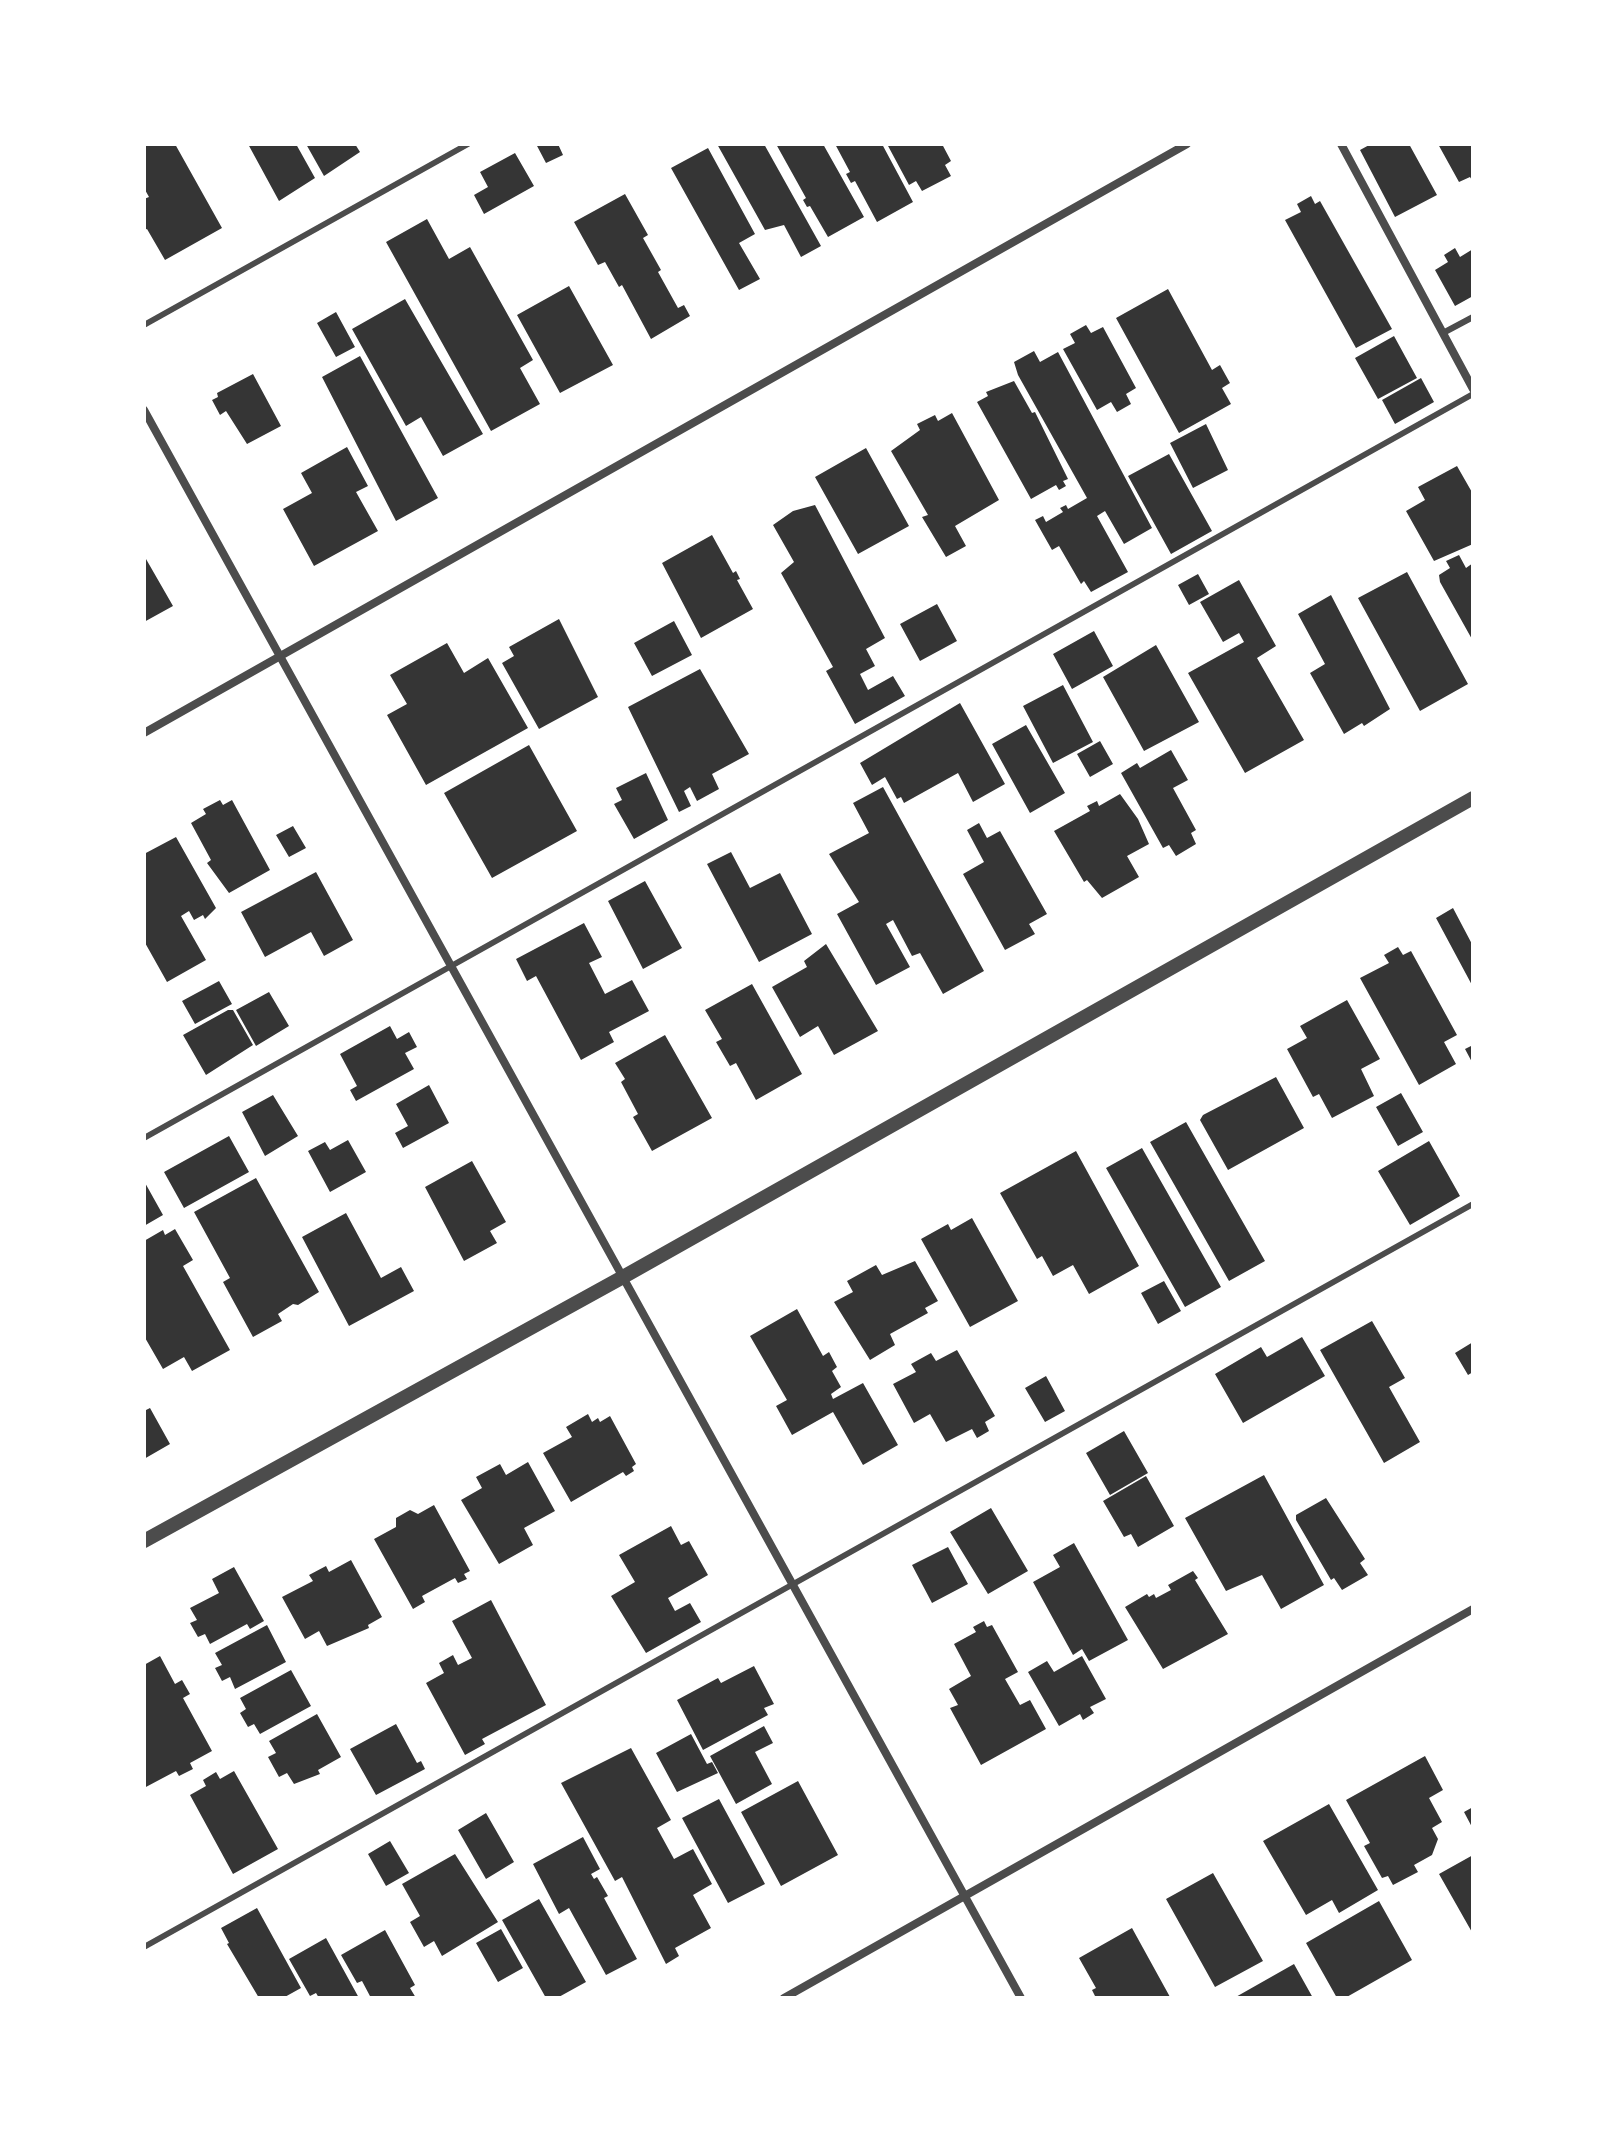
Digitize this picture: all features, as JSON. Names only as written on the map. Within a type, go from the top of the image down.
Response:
[{"type":"street","points":[[144,733],[282,658],[1187,144]]},
{"type":"street","points":[[1341,144],[1473,392]]},
{"type":"street","points":[[144,410],[1021,1998]]},
{"type":"street","points":[[144,1541],[623,1277],[1473,798]]},
{"type":"street","points":[[784,1998],[1473,1609]]},
{"type":"lane","points":[[144,325],[468,144]]},
{"type":"lane","points":[[1443,333],[1473,317]]},
{"type":"lane","points":[[144,1138],[1473,392]]},
{"type":"lane","points":[[144,1947],[1473,1204]]},
{"type":"building","points":[[144,144],[175,144],[222,228],[165,260],[147,229],[144,230],[144,199],[149,197],[144,188]]},
{"type":"building","points":[[248,144],[296,144],[315,178],[279,201]]},
{"type":"building","points":[[306,144],[355,144],[360,152],[324,176]]},
{"type":"building","points":[[536,144],[558,144],[563,155],[546,163]]},
{"type":"building","points":[[717,144],[764,144],[821,246],[801,257],[784,225],[765,230]]},
{"type":"building","points":[[776,144],[823,144],[864,217],[828,237],[810,206],[807,207],[803,200],[806,198]]},
{"type":"building","points":[[835,144],[882,144],[913,202],[877,222],[855,181],[851,183],[846,174],[850,172]]},
{"type":"building","points":[[887,144],[942,144],[951,161],[945,165],[951,176],[922,191],[916,181],[909,185]]},
{"type":"building","points":[[1371,144],[1409,144],[1437,195],[1395,217],[1360,150]]},
{"type":"building","points":[[1438,144],[1473,144],[1473,182],[1470,177],[1459,182]]},
{"type":"building","points":[[708,148],[755,234],[739,243],[760,279],[739,290],[671,168]]},
{"type":"building","points":[[515,153],[534,186],[484,214],[474,195],[488,187],[480,172]]},
{"type":"building","points":[[625,194],[648,235],[643,238],[661,270],[658,272],[678,308],[684,305],[690,316],[651,339],[622,285],[619,287],[605,262],[598,265],[574,222]]},
{"type":"building","points":[[1311,196],[1315,204],[1320,201],[1392,329],[1356,348],[1285,220],[1301,212],[1297,204]]},
{"type":"building","points":[[427,219],[449,259],[470,247],[533,360],[520,368],[540,404],[491,431],[386,242]]},
{"type":"building","points":[[1455,248],[1460,257],[1473,249],[1473,296],[1455,306],[1435,270],[1448,262],[1444,255]]},
{"type":"building","points":[[569,286],[613,365],[560,393],[517,315]]},
{"type":"building","points":[[1168,289],[1212,370],[1220,365],[1230,383],[1222,388],[1231,404],[1179,433],[1116,318]]},
{"type":"building","points":[[405,299],[483,434],[443,456],[421,417],[406,426],[352,329]]},
{"type":"building","points":[[336,312],[355,347],[336,357],[317,323]]},
{"type":"building","points":[[1086,325],[1091,333],[1103,327],[1136,388],[1126,394],[1131,404],[1117,412],[1111,402],[1097,410],[1063,349],[1075,343],[1070,334]]},
{"type":"building","points":[[1394,336],[1417,378],[1378,399],[1355,358]]},
{"type":"building","points":[[1034,351],[1040,362],[1058,352],[1152,528],[1124,544],[1105,511],[1097,516],[1128,572],[1091,592],[1084,581],[1081,584],[1059,546],[1052,550],[1035,520],[1043,516],[1046,522],[1063,512],[1060,508],[1066,505],[1068,509],[1087,498],[1018,375],[1014,362]]},
{"type":"building","points":[[360,356],[438,498],[396,521],[322,377]]},
{"type":"building","points":[[253,374],[281,426],[247,444],[226,411],[220,415],[212,400],[218,397],[217,393]]},
{"type":"building","points":[[1421,378],[1434,402],[1395,424],[1382,400]]},
{"type":"building","points":[[1014,381],[1032,413],[1035,412],[1068,479],[1063,481],[1066,486],[1059,490],[1056,485],[1031,499],[977,402],[988,396],[986,392]]},
{"type":"building","points":[[952,413],[999,500],[955,526],[966,546],[946,557],[922,517],[928,515],[891,451],[920,430],[917,424],[935,415],[938,421]]},
{"type":"building","points":[[1206,424],[1228,470],[1193,488],[1170,443]]},
{"type":"building","points":[[347,447],[368,486],[356,492],[378,531],[314,566],[283,509],[312,493],[301,473]]},
{"type":"building","points":[[866,448],[909,526],[858,554],[815,477]]},
{"type":"building","points":[[1169,454],[1212,531],[1171,554],[1128,476]]},
{"type":"building","points":[[1457,466],[1473,494],[1473,544],[1434,561],[1406,511],[1425,500],[1418,487]]},
{"type":"building","points":[[815,505],[885,638],[866,649],[875,666],[860,674],[868,690],[893,676],[905,696],[855,724],[826,671],[833,667],[781,573],[794,562],[773,525],[793,511]]},
{"type":"building","points":[[712,535],[733,573],[736,571],[740,579],[737,580],[753,609],[701,638],[662,563]]},
{"type":"building","points":[[1459,555],[1466,568],[1473,563],[1473,641],[1440,582],[1439,575],[1450,568],[1446,561]]},
{"type":"building","points":[[144,560],[173,606],[144,622]]},
{"type":"building","points":[[1407,572],[1468,684],[1420,711],[1358,598]]},
{"type":"building","points":[[1198,574],[1209,594],[1189,605],[1178,585]]},
{"type":"building","points":[[1239,580],[1276,646],[1257,658],[1304,740],[1245,773],[1188,673],[1244,642],[1239,633],[1223,642],[1200,602]]},
{"type":"building","points":[[1331,595],[1390,709],[1364,726],[1362,723],[1344,734],[1310,673],[1325,664],[1298,614]]},
{"type":"building","points":[[937,604],[957,641],[920,661],[900,624]]},
{"type":"building","points":[[559,619],[598,697],[539,729],[502,663],[514,656],[509,647]]},
{"type":"building","points":[[674,621],[692,655],[652,676],[634,643]]},
{"type":"building","points":[[1094,631],[1113,666],[1072,689],[1053,654]]},
{"type":"building","points":[[447,643],[464,673],[488,658],[528,728],[426,785],[387,715],[407,704],[390,675]]},
{"type":"building","points":[[1156,645],[1199,722],[1144,751],[1103,677]]},
{"type":"building","points":[[700,669],[749,754],[712,774],[719,789],[697,801],[690,787],[684,791],[691,806],[679,812],[628,707]]},
{"type":"building","points":[[1063,685],[1093,742],[1053,763],[1023,706]]},
{"type":"building","points":[[960,703],[1005,784],[973,802],[958,773],[904,803],[901,797],[897,799],[885,777],[872,785],[860,763]]},
{"type":"building","points":[[1026,725],[1065,793],[1030,813],[992,744]]},
{"type":"building","points":[[1100,741],[1113,764],[1090,777],[1077,754]]},
{"type":"building","points":[[529,745],[577,831],[492,878],[444,793]]},
{"type":"building","points":[[1171,750],[1188,780],[1173,788],[1196,830],[1191,833],[1196,844],[1176,856],[1169,845],[1163,848],[1121,773],[1137,763],[1140,768]]},
{"type":"building","points":[[646,773],[668,820],[634,839],[614,804],[622,800],[616,788]]},
{"type":"building","points":[[883,787],[984,971],[943,994],[920,953],[912,956],[893,920],[886,924],[910,967],[876,985],[837,914],[859,902],[829,854],[869,833],[853,803]]},
{"type":"building","points":[[1120,794],[1138,819],[1149,844],[1127,856],[1139,877],[1102,898],[1087,880],[1084,882],[1054,831],[1090,811],[1087,806],[1097,801],[1099,806]]},
{"type":"building","points":[[220,800],[223,805],[232,800],[270,870],[229,893],[207,863],[211,860],[191,823],[206,814],[203,809]]},
{"type":"building","points":[[979,823],[987,838],[1000,831],[1047,914],[1029,924],[1035,934],[1005,950],[963,874],[984,862],[967,830]]},
{"type":"building","points":[[293,826],[306,848],[289,857],[276,835]]},
{"type":"building","points":[[176,837],[216,908],[205,919],[203,915],[194,920],[189,911],[181,916],[206,960],[167,982],[144,941],[144,854]]},
{"type":"building","points":[[731,852],[750,888],[780,873],[812,934],[759,962],[707,864]]},
{"type":"building","points":[[316,872],[353,940],[324,956],[311,932],[265,957],[241,912]]},
{"type":"building","points":[[645,881],[682,948],[643,969],[608,901]]},
{"type":"building","points":[[1453,908],[1473,946],[1473,987],[1436,918]]},
{"type":"building","points":[[584,923],[602,957],[589,963],[605,994],[632,980],[649,1011],[609,1032],[614,1042],[581,1060],[536,976],[527,981],[516,959]]},
{"type":"building","points":[[826,944],[878,1031],[834,1055],[818,1026],[800,1037],[772,987],[807,967],[804,961]]},
{"type":"building","points":[[1398,947],[1403,955],[1411,951],[1457,1035],[1444,1042],[1456,1064],[1419,1085],[1360,978],[1389,963],[1384,955]]},
{"type":"building","points":[[219,981],[232,1004],[195,1024],[182,1001]]},
{"type":"building","points":[[752,984],[802,1074],[756,1100],[736,1063],[730,1066],[716,1042],[722,1039],[705,1010]]},
{"type":"building","points":[[269,992],[289,1026],[256,1046],[236,1010]]},
{"type":"building","points":[[1347,1000],[1380,1059],[1361,1069],[1374,1096],[1332,1118],[1319,1094],[1313,1097],[1287,1049],[1307,1038],[1300,1026]]},
{"type":"building","points":[[233,1010],[253,1045],[206,1075],[183,1035]]},
{"type":"building","points":[[390,1026],[397,1039],[409,1032],[417,1047],[405,1053],[414,1069],[356,1101],[350,1090],[357,1086],[340,1054]]},
{"type":"building","points":[[665,1035],[712,1118],[652,1151],[633,1117],[638,1114],[621,1082],[625,1079],[615,1063]]},
{"type":"building","points":[[1473,1045],[1473,1064],[1465,1049]]},
{"type":"building","points":[[1276,1077],[1304,1128],[1228,1170],[1200,1120],[1203,1115]]},
{"type":"building","points":[[429,1085],[449,1123],[403,1148],[395,1133],[408,1126],[396,1104]]},
{"type":"building","points":[[1401,1093],[1423,1132],[1398,1146],[1376,1107]]},
{"type":"building","points":[[273,1095],[298,1136],[265,1156],[242,1112]]},
{"type":"building","points":[[1186,1122],[1265,1261],[1229,1281],[1150,1142]]},
{"type":"building","points":[[229,1136],[249,1172],[184,1208],[164,1172]]},
{"type":"building","points":[[348,1140],[366,1172],[330,1192],[308,1151],[325,1142],[330,1150]]},
{"type":"building","points":[[1429,1141],[1460,1196],[1410,1225],[1378,1171]]},
{"type":"building","points":[[1142,1148],[1221,1287],[1185,1307],[1106,1168]]},
{"type":"building","points":[[1076,1151],[1139,1266],[1089,1294],[1073,1265],[1053,1276],[1042,1256],[1037,1259],[1000,1193]]},
{"type":"building","points":[[472,1161],[506,1222],[490,1231],[497,1243],[464,1261],[425,1187]]},
{"type":"building","points":[[256,1178],[319,1292],[278,1314],[282,1321],[253,1337],[223,1282],[230,1278],[194,1212]]},
{"type":"building","points":[[144,1181],[163,1215],[144,1226]]},
{"type":"building","points":[[346,1213],[381,1278],[401,1267],[414,1291],[349,1326],[302,1237]]},
{"type":"building","points":[[972,1218],[1018,1301],[970,1327],[921,1239],[948,1224],[951,1230]]},
{"type":"building","points":[[175,1229],[193,1260],[183,1266],[230,1350],[192,1371],[184,1357],[163,1369],[144,1336],[144,1241],[163,1230],[165,1235]]},
{"type":"building","points":[[915,1261],[938,1301],[925,1308],[928,1313],[890,1334],[895,1345],[870,1360],[834,1302],[853,1292],[847,1281],[876,1265],[882,1275]]},
{"type":"building","points":[[1164,1281],[1181,1311],[1158,1324],[1141,1293]]},
{"type":"building","points":[[797,1309],[823,1356],[829,1352],[837,1367],[832,1371],[841,1387],[831,1394],[833,1399],[863,1383],[898,1445],[863,1465],[833,1412],[792,1435],[776,1406],[787,1400],[750,1336]]},
{"type":"building","points":[[1372,1321],[1405,1378],[1389,1387],[1420,1442],[1384,1463],[1320,1350]]},
{"type":"building","points":[[1302,1337],[1325,1376],[1243,1423],[1215,1374],[1261,1347],[1267,1357]]},
{"type":"building","points":[[1473,1342],[1473,1372],[1468,1375],[1455,1353]]},
{"type":"building","points":[[957,1350],[995,1416],[985,1422],[989,1431],[977,1438],[972,1429],[946,1442],[930,1414],[914,1423],[893,1384],[916,1372],[911,1364],[931,1353],[936,1361]]},
{"type":"building","points":[[1046,1376],[1065,1411],[1045,1422],[1025,1388]]},
{"type":"building","points":[[150,1408],[170,1444],[144,1459],[144,1411]]},
{"type":"building","points":[[588,1414],[592,1422],[598,1418],[600,1422],[610,1416],[636,1464],[632,1467],[634,1471],[626,1476],[623,1472],[571,1502],[543,1453],[572,1437],[566,1427]]},
{"type":"building","points":[[1124,1431],[1148,1473],[1110,1495],[1086,1453]]},
{"type":"building","points":[[528,1462],[555,1511],[524,1528],[533,1545],[499,1564],[461,1500],[482,1488],[476,1477],[500,1464],[506,1475]]},
{"type":"building","points":[[1264,1475],[1324,1585],[1281,1609],[1262,1575],[1226,1591],[1185,1518]]},
{"type":"building","points":[[1146,1476],[1174,1526],[1138,1547],[1131,1534],[1124,1537],[1103,1501]]},
{"type":"building","points":[[1326,1498],[1365,1559],[1360,1563],[1368,1575],[1342,1590],[1334,1578],[1331,1580],[1296,1520],[1296,1515]]},
{"type":"building","points":[[434,1505],[470,1571],[464,1574],[467,1579],[458,1583],[455,1578],[422,1596],[425,1602],[413,1609],[374,1539],[396,1527],[396,1518],[410,1510],[418,1514]]},
{"type":"building","points":[[991,1508],[1028,1571],[988,1594],[950,1532]]},
{"type":"building","points":[[671,1526],[681,1545],[689,1541],[708,1575],[668,1598],[675,1611],[690,1603],[701,1622],[646,1653],[611,1596],[635,1582],[619,1555]]},
{"type":"building","points":[[1074,1543],[1128,1640],[1089,1661],[1082,1649],[1073,1655],[1033,1582],[1060,1567],[1053,1555]]},
{"type":"building","points":[[948,1547],[968,1584],[932,1603],[912,1565]]},
{"type":"building","points":[[351,1560],[382,1617],[368,1625],[369,1628],[327,1646],[319,1631],[305,1639],[282,1597],[313,1581],[309,1575],[326,1566],[329,1572]]},
{"type":"building","points":[[234,1567],[264,1621],[250,1629],[247,1624],[210,1644],[205,1634],[198,1637],[190,1623],[197,1620],[190,1608],[219,1593],[212,1579]]},
{"type":"building","points":[[1193,1571],[1198,1578],[1195,1580],[1228,1634],[1163,1669],[1125,1607],[1147,1594],[1149,1597],[1154,1594],[1156,1598],[1171,1590],[1168,1585]]},
{"type":"building","points":[[491,1600],[546,1705],[482,1739],[485,1744],[465,1755],[426,1683],[444,1673],[439,1663],[453,1655],[458,1665],[472,1658],[452,1621]]},
{"type":"building","points":[[984,1621],[987,1627],[992,1625],[1018,1672],[1005,1679],[1020,1705],[1030,1700],[1046,1729],[981,1765],[950,1708],[958,1705],[949,1689],[971,1676],[954,1644],[976,1632],[973,1627]]},
{"type":"building","points":[[267,1625],[286,1662],[235,1689],[230,1677],[222,1681],[215,1668],[222,1665],[215,1653]]},
{"type":"building","points":[[160,1656],[175,1684],[182,1680],[190,1694],[183,1698],[212,1751],[190,1763],[193,1769],[179,1776],[176,1771],[144,1788],[144,1665]]},
{"type":"building","points":[[1082,1656],[1106,1699],[1090,1707],[1094,1713],[1083,1720],[1080,1714],[1059,1726],[1028,1672],[1047,1661],[1054,1672]]},
{"type":"building","points":[[754,1666],[774,1704],[764,1708],[768,1715],[703,1750],[677,1700],[718,1678],[721,1683]]},
{"type":"building","points":[[291,1670],[311,1706],[260,1734],[254,1724],[248,1727],[240,1713],[246,1709],[240,1698]]},
{"type":"building","points":[[317,1714],[341,1757],[318,1770],[320,1774],[294,1784],[287,1773],[279,1777],[268,1757],[276,1753],[269,1741]]},
{"type":"building","points":[[396,1724],[417,1763],[421,1761],[425,1769],[376,1795],[350,1749]]},
{"type":"building","points":[[764,1726],[773,1743],[755,1752],[772,1784],[736,1804],[710,1756]]},
{"type":"building","points":[[691,1734],[707,1764],[712,1762],[718,1773],[677,1792],[656,1753]]},
{"type":"building","points":[[631,1748],[671,1820],[657,1828],[674,1859],[693,1849],[712,1884],[693,1895],[711,1928],[675,1948],[679,1956],[666,1964],[622,1877],[615,1881],[561,1783]]},
{"type":"building","points":[[1425,1756],[1443,1790],[1429,1798],[1442,1822],[1432,1828],[1438,1839],[1432,1855],[1414,1865],[1418,1872],[1393,1885],[1388,1876],[1382,1878],[1364,1846],[1370,1843],[1346,1800]]},
{"type":"building","points":[[234,1771],[278,1849],[233,1874],[190,1795],[206,1786],[203,1780],[216,1772],[220,1779]]},
{"type":"building","points":[[798,1781],[838,1855],[781,1886],[741,1812]]},
{"type":"building","points":[[719,1799],[765,1884],[728,1903],[682,1818]]},
{"type":"building","points":[[1329,1804],[1378,1890],[1339,1913],[1332,1900],[1306,1915],[1263,1841]]},
{"type":"building","points":[[1473,1807],[1473,1829],[1464,1812]]},
{"type":"building","points":[[486,1813],[514,1862],[486,1879],[458,1830]]},
{"type":"building","points":[[583,1837],[600,1869],[591,1874],[594,1879],[597,1877],[608,1896],[604,1898],[637,1959],[606,1975],[569,1908],[559,1914],[533,1864]]},
{"type":"building","points":[[390,1841],[409,1873],[386,1886],[368,1854]]},
{"type":"building","points":[[455,1854],[498,1922],[442,1956],[434,1941],[424,1947],[410,1922],[420,1916],[402,1884]]},
{"type":"building","points":[[1473,1855],[1473,1934],[1439,1874]]},
{"type":"building","points":[[1213,1873],[1263,1961],[1215,1987],[1166,1899]]},
{"type":"building","points":[[539,1899],[586,1982],[557,1998],[546,1998],[502,1920]]},
{"type":"building","points":[[1379,1901],[1412,1960],[1345,1998],[1337,1998],[1306,1943]]},
{"type":"building","points":[[257,1908],[301,1988],[283,1998],[259,1998],[221,1928]]},
{"type":"building","points":[[1132,1928],[1170,1997],[1096,1998],[1092,1990],[1096,1988],[1079,1958]]},
{"type":"building","points":[[501,1929],[523,1968],[498,1982],[476,1943]]},
{"type":"building","points":[[385,1930],[415,1985],[410,1988],[416,1998],[371,1998],[362,1981],[357,1983],[341,1955]]},
{"type":"building","points":[[326,1938],[359,1998],[319,1998],[316,1993],[310,1996],[289,1959]]},
{"type":"building","points":[[1294,1964],[1313,1998],[1234,1998]]}]
